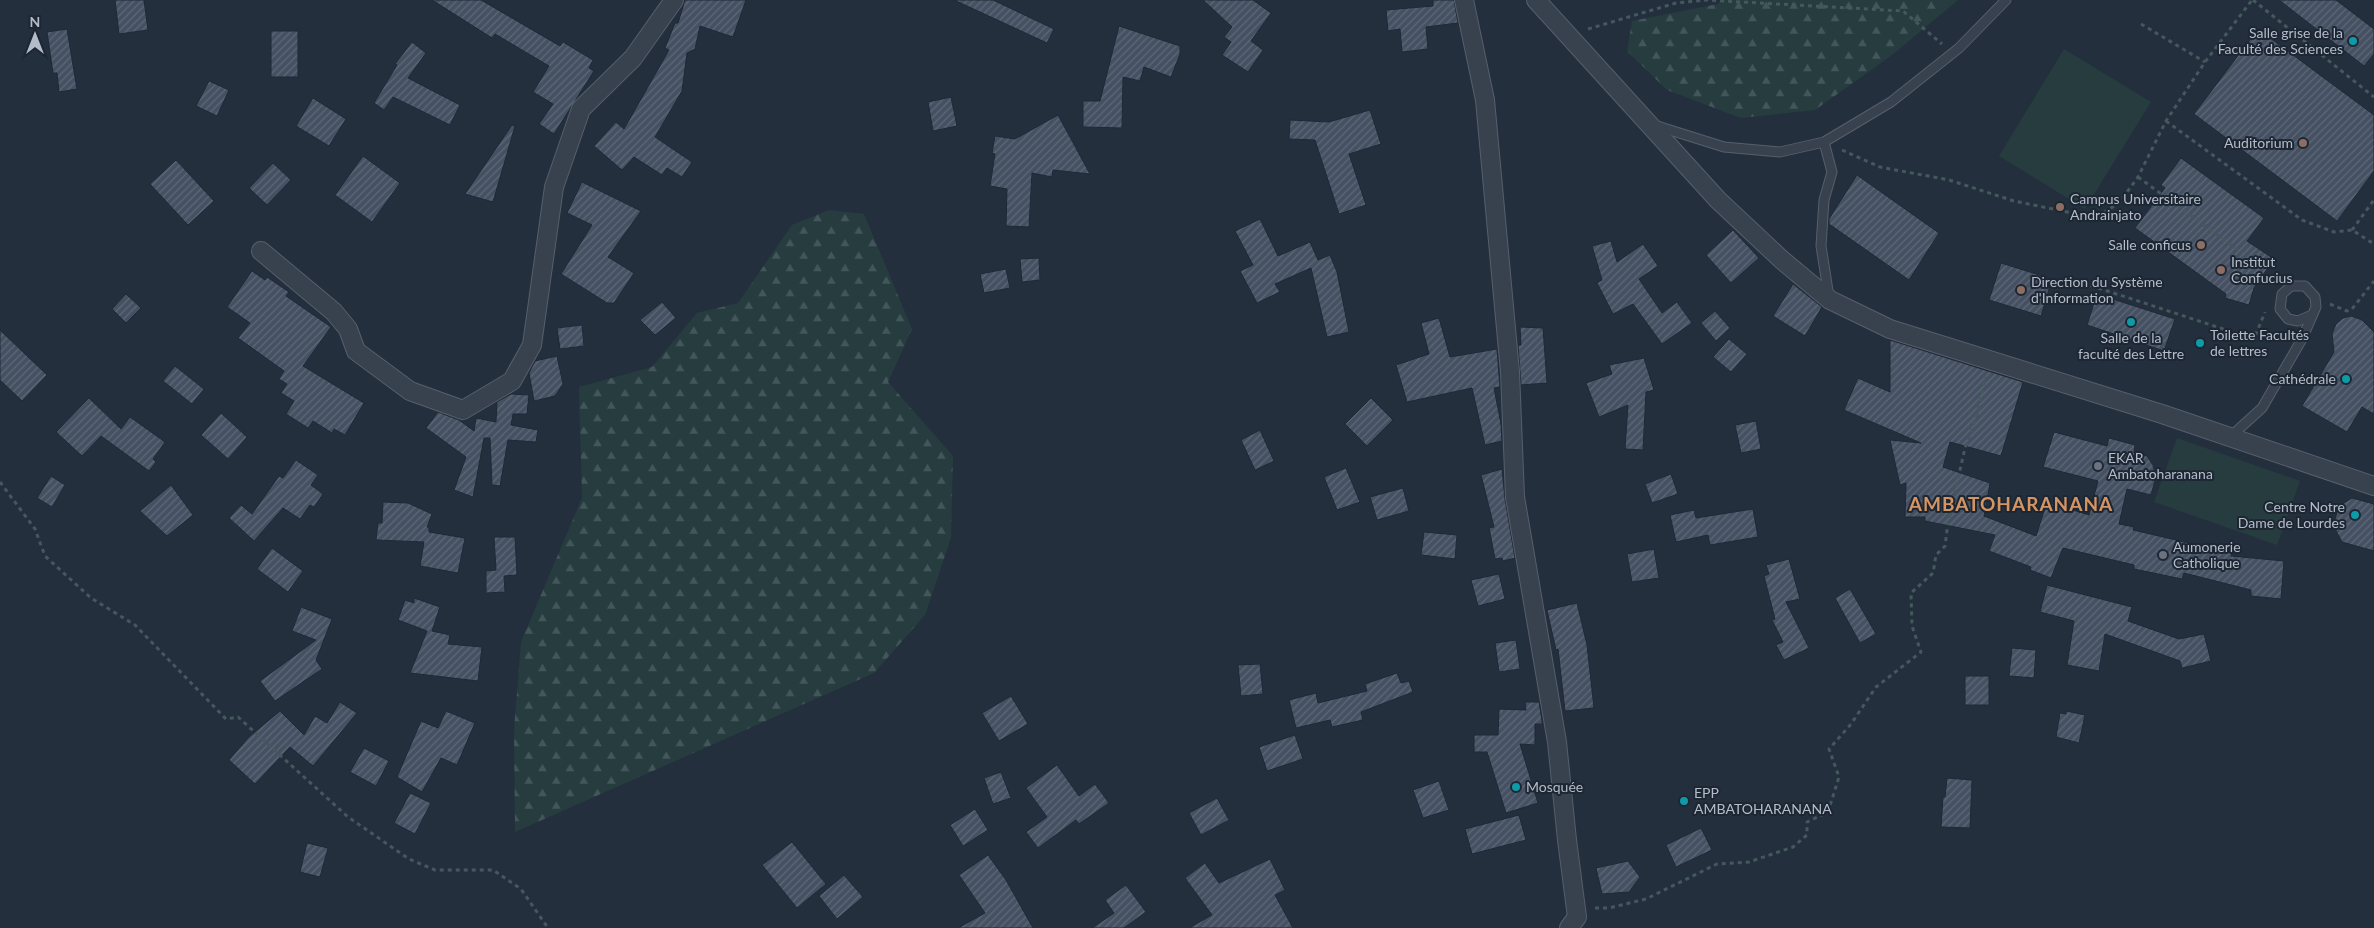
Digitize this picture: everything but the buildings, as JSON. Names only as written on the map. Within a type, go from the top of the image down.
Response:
[{"type":"street","points":[[261,251],[334,312],[348,330],[356,350],[410,390],[463,410],[512,381],[532,346],[554,188],[580,109],[633,58],[674,0]]},
{"type":"street","points":[[1464,0],[1485,100],[1510,372],[1515,497],[1557,742],[1577,917],[1569,928]]},
{"type":"street","points":[[1536,0],[1718,200],[1782,260],[1830,300],[1890,329],[2230,437],[2374,486]]},
{"type":"lane","points":[[1649,123],[1724,148],[1780,152],[1824,142],[1891,102],[1953,53],[2006,0]]},
{"type":"lane","points":[[1824,142],[1832,172],[1824,200],[1821,246],[1830,300]]},
{"type":"lane","points":[[2230,437],[2262,408],[2302,339],[2316,307],[2315,297],[2305,286],[2291,286],[2282,294],[2280,309],[2288,319],[2298,322],[2312,315]]},
{"type":"path","points":[[1568,35],[1676,3],[1706,0],[1903,10],[1953,53]]},
{"type":"path","points":[[1824,142],[1880,167],[1949,180],[2014,200],[2082,215],[2100,215],[2120,203],[2138,177],[2166,121],[2206,62],[2253,0],[2374,97]]},
{"type":"path","points":[[2141,24],[2206,62]]},
{"type":"path","points":[[2166,121],[2302,220],[2334,232],[2352,230],[2374,244]]},
{"type":"path","points":[[2138,177],[2242,253]]},
{"type":"path","points":[[2352,230],[2374,200]]},
{"type":"path","points":[[2315,297],[2347,311],[2352,309],[2374,281]]},
{"type":"path","points":[[2083,283],[2254,339],[2261,326],[2264,312],[2280,309]]},
{"type":"path","points":[[1576,908],[1609,908],[1646,899],[1717,864],[1749,862],[1793,848],[1807,836],[1807,822],[1828,812],[1839,777],[1829,749],[1851,724],[1876,687],[1920,652],[1912,626],[1911,593],[1933,573],[1936,555],[1945,546],[1965,448],[1977,415],[1989,360]]},
{"type":"path","points":[[0,482],[35,529],[45,556],[91,598],[135,625],[226,719],[238,717],[348,817],[409,859],[435,870],[494,870],[521,889],[548,928]]},
{"type":"green space","points":[[1721,0],[1958,0],[1892,55],[1815,110],[1741,118],[1667,90],[1627,51],[1632,21],[1718,4]]},
{"type":"green space","points":[[2064,49],[2151,102],[2085,209],[1999,156]]},
{"type":"green space","points":[[829,210],[864,214],[912,329],[888,382],[953,456],[951,538],[925,615],[874,673],[515,832],[514,730],[521,642],[582,498],[579,387],[652,367],[697,313],[738,303],[792,225]]},
{"type":"green space","points":[[2177,438],[2300,481],[2277,545],[2154,502]]},
{"type":"place","name":"Salle grise de la Faculté des Sciences","points":[[2353,41]]},
{"type":"place","name":"Auditorium","points":[[2303,143]]},
{"type":"place","name":"Campus Universitaire Andrainjato","points":[[2060,207]]},
{"type":"place","name":"Salle conficus","points":[[2201,245]]},
{"type":"place","name":"Institut Confucius","points":[[2221,270]]},
{"type":"place","name":"Direction du Système d'Information","points":[[2021,290]]},
{"type":"place","name":"Salle de la faculté des Lettre","points":[[2131,322]]},
{"type":"place","name":"Toilette Facultés de lettres","points":[[2200,343]]},
{"type":"place","name":"Cathédrale","points":[[2346,379]]},
{"type":"place","name":"EKAR Ambatoharanana","points":[[2098,466]]},
{"type":"place","name":"Centre Notre Dame de Lourdes","points":[[2355,515]]},
{"type":"place","name":"Aumonerie Catholique","points":[[2163,555]]},
{"type":"place","name":"Mosquée","points":[[1516,787]]},
{"type":"place","name":"EPP AMBATOHARANANA","points":[[1684,801]]},
{"type":"district","name":"AMBATOHARANANA","points":[[2011,504]]}]
